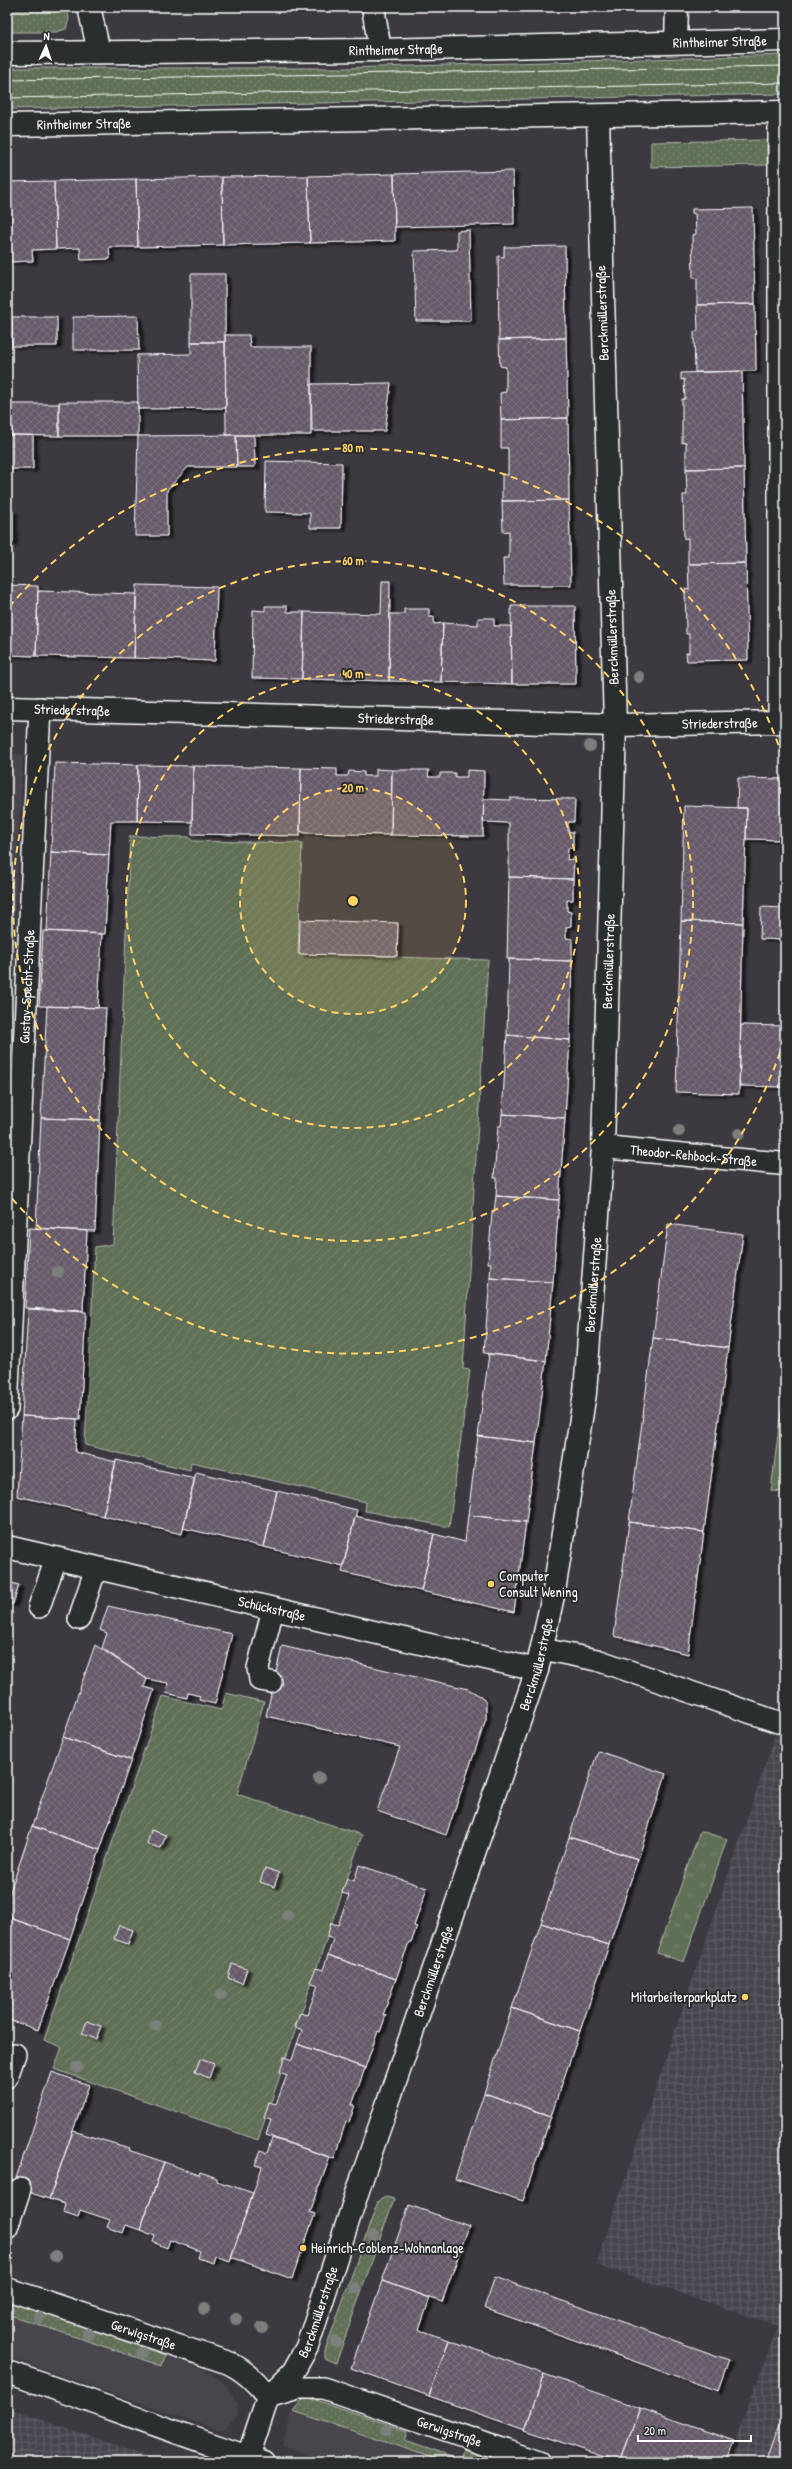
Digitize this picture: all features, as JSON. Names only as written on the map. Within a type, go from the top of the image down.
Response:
[{"type":"street","points":[[89,7],[98,52]]},
{"type":"street","points":[[373,7],[380,50]]},
{"type":"street","points":[[676,42],[677,7]]},
{"type":"street","name":"Rintheimer Straße","points":[[7,53],[380,50],[785,40]]},
{"type":"street","name":"Rintheimer Straße","points":[[7,125],[782,112]]},
{"type":"street","name":"Berckmüllerstraße","points":[[268,2398],[293,2372],[307,2347],[362,2178],[537,1670],[554,1591],[585,1393],[603,1147],[615,724],[598,116]]},
{"type":"street","name":"Striederstraße","points":[[7,708],[615,724],[782,722]]},
{"type":"street","name":"Theodor-Rehbock-Straße","points":[[603,1147],[785,1164]]},
{"type":"street","name":"Schückstraße","points":[[7,1547],[537,1670]]},
{"type":"street","name":"Gerwigstraße","points":[[7,2289],[229,2363],[243,2370],[258,2383],[268,2398]]},
{"type":"street","points":[[7,2372],[126,2412],[162,2428],[256,2460],[268,2398]]},
{"type":"lane","points":[[782,112],[782,722]]},
{"type":"lane","name":"Gustav-Specht-Straße","points":[[7,1409],[40,708]]},
{"type":"lane","points":[[39,1607],[56,1559]]},
{"type":"lane","points":[[79,1619],[96,1568]]},
{"type":"lane","points":[[271,1682],[260,1680],[258,1668],[273,1609]]},
{"type":"lane","points":[[542,1649],[597,1660],[778,1722]]},
{"type":"lane","points":[[7,2077],[15,2054]]},
{"type":"lane","points":[[7,2228],[20,2189]]},
{"type":"lane","name":"Gerwigstraße","points":[[268,2398],[298,2388],[323,2388],[539,2462]]},
{"type":"shaded area","points":[[7,754],[23,755],[7,1064]]},
{"type":"shaded area","name":"Mitarbeiterparkplatz","points":[[785,1686],[785,2462],[727,2462],[778,2326],[596,2265],[773,1742]]},
{"type":"shaded area","points":[[7,2314],[162,2366],[166,2355],[203,2369],[225,2384],[232,2392],[238,2407],[237,2417],[225,2429],[216,2429],[7,2357]]},
{"type":"shaded area","points":[[7,2408],[165,2462],[7,2462]]},
{"type":"shaded area","points":[[293,2411],[445,2462],[329,2462],[282,2446]]},
{"type":"green space","points":[[7,7],[67,7],[69,19],[66,29],[56,32],[7,32]]},
{"type":"green space","points":[[785,55],[785,94],[7,109],[7,68],[345,68]]},
{"type":"green space","points":[[767,140],[767,165],[651,167],[651,142]]},
{"type":"green space","points":[[130,836],[189,837],[192,841],[302,843],[298,954],[488,960],[463,1369],[470,1370],[449,1527],[365,1511],[366,1502],[191,1462],[190,1470],[85,1445],[95,1247],[113,1244]]},
{"type":"green space","points":[[781,1411],[785,1411],[785,1506],[782,1506],[784,1492],[771,1491]]},
{"type":"green space","points":[[226,1693],[264,1702],[237,1794],[362,1835],[258,2140],[54,2069],[62,2047],[44,2040],[163,1696],[221,1710]]},
{"type":"green space","points":[[700,1831],[727,1839],[684,1962],[657,1953]]},
{"type":"green space","points":[[386,2197],[394,2199],[336,2363],[325,2358],[325,2351],[378,2201]]},
{"type":"green space","points":[[7,2301],[165,2355],[162,2366],[7,2314]]},
{"type":"green space","points":[[306,2399],[319,2401],[408,2431],[405,2441],[460,2460],[463,2449],[493,2459],[492,2462],[445,2462],[293,2411],[301,2401]]},
{"type":"building","points":[[513,171],[514,224],[395,227],[394,174]]},
{"type":"building","points":[[394,174],[395,241],[310,243],[308,176]]},
{"type":"building","points":[[308,176],[310,243],[223,245],[222,177]]},
{"type":"building","points":[[222,177],[223,245],[138,247],[136,179]]},
{"type":"building","points":[[136,179],[138,247],[109,247],[110,259],[81,260],[80,248],[56,249],[54,181]]},
{"type":"building","points":[[54,181],[56,249],[32,250],[33,261],[7,262],[7,182]]},
{"type":"building","points":[[753,208],[755,304],[697,305],[697,278],[693,278],[692,235],[696,234],[695,214],[692,213],[692,209]]},
{"type":"building","points":[[469,230],[471,321],[416,321],[414,251],[457,250],[457,231]]},
{"type":"building","points":[[565,246],[566,338],[499,340],[498,256],[504,257],[504,247]]},
{"type":"building","points":[[191,274],[225,274],[225,342],[191,342]]},
{"type":"building","points":[[755,304],[756,371],[695,372],[694,332],[698,331],[697,305]]},
{"type":"building","points":[[138,316],[139,350],[73,350],[73,317]]},
{"type":"building","points":[[12,317],[57,317],[57,346],[12,346]]},
{"type":"building","points":[[225,335],[249,335],[250,347],[311,347],[311,435],[226,435]]},
{"type":"building","points":[[566,338],[568,418],[501,420],[500,393],[506,392],[506,367],[500,366],[499,340]]},
{"type":"building","points":[[191,342],[225,342],[226,408],[138,409],[137,355],[191,354]]},
{"type":"building","points":[[742,371],[744,468],[686,469],[686,442],[682,443],[682,399],[685,399],[684,379],[681,380],[681,373]]},
{"type":"building","points":[[391,383],[385,431],[312,431],[311,384]]},
{"type":"building","points":[[59,402],[138,402],[138,436],[59,436]]},
{"type":"building","points":[[7,404],[59,404],[59,436],[7,435]]},
{"type":"building","points":[[568,418],[569,500],[502,501],[502,474],[508,475],[508,448],[501,448],[501,420]]},
{"type":"building","points":[[7,435],[33,435],[33,469],[7,469]]},
{"type":"building","points":[[236,435],[254,435],[255,467],[237,467]]},
{"type":"building","points":[[236,435],[237,467],[188,467],[167,490],[167,536],[135,536],[138,436]]},
{"type":"building","points":[[266,461],[342,463],[341,528],[310,528],[310,513],[265,512]]},
{"type":"building","points":[[744,468],[746,563],[688,564],[688,538],[684,539],[683,495],[687,495],[686,469]]},
{"type":"building","points":[[569,500],[571,585],[504,585],[503,558],[509,558],[509,531],[503,532],[502,501]]},
{"type":"building","points":[[7,511],[13,511],[13,543],[7,543]]},
{"type":"building","points":[[746,563],[748,660],[687,661],[686,653],[689,653],[689,634],[686,634],[685,589],[689,590],[688,564]]},
{"type":"building","points":[[382,581],[390,581],[389,681],[302,679],[304,612],[381,614]]},
{"type":"building","points":[[7,585],[38,586],[36,656],[7,655]]},
{"type":"building","points":[[137,585],[217,587],[215,661],[134,658]]},
{"type":"building","points":[[38,591],[136,594],[134,658],[36,656]]},
{"type":"building","points":[[265,606],[287,606],[287,612],[304,612],[302,679],[252,678],[253,610],[265,611]]},
{"type":"building","points":[[511,606],[575,606],[576,684],[512,684]]},
{"type":"building","points":[[404,609],[429,609],[429,617],[434,617],[434,624],[443,623],[441,682],[389,681],[390,614],[404,614]]},
{"type":"building","points":[[478,618],[494,618],[494,626],[511,626],[512,684],[441,682],[443,623],[478,625]]},
{"type":"building","points":[[55,763],[138,765],[137,821],[111,821],[109,855],[51,852]]},
{"type":"building","points":[[138,765],[193,766],[192,822],[137,821]]},
{"type":"building","points":[[193,766],[301,768],[300,836],[192,834]]},
{"type":"building","points":[[301,768],[337,769],[337,776],[348,776],[349,771],[364,772],[364,776],[376,776],[376,769],[392,770],[391,835],[305,833],[300,831]]},
{"type":"building","points":[[392,770],[429,770],[428,777],[440,777],[440,773],[455,773],[455,777],[467,777],[467,770],[484,771],[483,836],[391,835]]},
{"type":"building","points":[[738,778],[785,779],[785,840],[746,839],[747,808],[737,808]]},
{"type":"building","points":[[510,798],[575,799],[574,822],[568,822],[568,831],[573,832],[573,848],[568,848],[567,860],[574,859],[573,879],[509,877],[509,823],[483,822],[484,799],[510,800]]},
{"type":"building","points":[[684,806],[747,808],[743,923],[681,921]]},
{"type":"building","points":[[51,852],[109,855],[105,934],[47,931]]},
{"type":"building","points":[[509,877],[573,879],[573,900],[567,900],[567,911],[571,912],[571,926],[566,927],[566,938],[572,939],[572,961],[507,959]]},
{"type":"building","points":[[761,907],[785,908],[785,940],[760,939]]},
{"type":"building","points":[[300,920],[398,923],[397,956],[299,954]]},
{"type":"building","points":[[681,921],[743,923],[739,1094],[676,1092]]},
{"type":"building","points":[[43,931],[102,934],[98,1008],[39,1006]]},
{"type":"building","points":[[509,959],[572,961],[570,1040],[507,1035]]},
{"type":"building","points":[[47,1006],[106,1008],[100,1120],[41,1118]]},
{"type":"building","points":[[741,1025],[785,1026],[785,1087],[739,1086]]},
{"type":"building","points":[[507,1035],[570,1040],[565,1118],[502,1114]]},
{"type":"building","points":[[502,1114],[565,1118],[559,1200],[496,1196],[497,1178],[494,1178],[498,1126],[501,1126]]},
{"type":"building","points":[[41,1118],[100,1120],[95,1231],[36,1228]]},
{"type":"building","points":[[496,1196],[559,1200],[553,1282],[490,1278],[491,1263],[488,1263],[492,1212],[494,1212]]},
{"type":"building","points":[[668,1224],[743,1234],[728,1348],[653,1338]]},
{"type":"building","points":[[29,1228],[87,1231],[83,1311],[25,1308]]},
{"type":"building","points":[[490,1278],[553,1282],[546,1361],[484,1353]]},
{"type":"building","points":[[28,1309],[86,1312],[80,1419],[22,1416]]},
{"type":"building","points":[[653,1338],[728,1348],[704,1532],[629,1522]]},
{"type":"building","points":[[489,1354],[546,1361],[536,1443],[478,1436]]},
{"type":"building","points":[[22,1416],[77,1419],[75,1452],[116,1462],[103,1516],[17,1496]]},
{"type":"building","points":[[478,1436],[536,1443],[526,1522],[468,1515]]},
{"type":"building","points":[[116,1460],[195,1478],[182,1534],[103,1516]]},
{"type":"building","points":[[196,1472],[277,1491],[264,1547],[183,1528]]},
{"type":"building","points":[[277,1491],[357,1510],[343,1566],[264,1547]]},
{"type":"building","points":[[468,1515],[526,1522],[514,1612],[421,1591],[434,1534],[465,1542]]},
{"type":"building","points":[[355,1516],[434,1534],[421,1591],[342,1572]]},
{"type":"building","points":[[629,1522],[704,1532],[688,1654],[614,1636]]},
{"type":"building","points":[[7,1582],[19,1585],[13,1604],[9,1604],[7,1609]]},
{"type":"building","points":[[108,1606],[232,1634],[215,1704],[199,1700],[200,1696],[188,1693],[187,1698],[166,1693],[168,1683],[147,1679],[102,1648],[107,1633],[100,1630]]},
{"type":"building","points":[[95,1645],[147,1679],[144,1687],[154,1690],[131,1760],[63,1737]]},
{"type":"building","points":[[282,1646],[468,1689],[482,1697],[486,1703],[486,1719],[446,1835],[377,1811],[400,1747],[266,1716]]},
{"type":"building","points":[[63,1737],[131,1760],[100,1850],[32,1826]]},
{"type":"building","points":[[598,1751],[666,1774],[638,1859],[569,1837]]},
{"type":"building","points":[[32,1826],[100,1850],[70,1939],[7,1917],[7,1901]]},
{"type":"building","points":[[151,1830],[166,1835],[161,1848],[147,1844]]},
{"type":"building","points":[[569,1837],[638,1859],[609,1945],[541,1923]]},
{"type":"building","points":[[359,1865],[427,1888],[414,1926],[417,1927],[411,1942],[409,1942],[396,1979],[328,1955],[333,1939],[327,1937],[331,1923],[338,1925],[349,1895],[342,1893],[347,1878],[354,1881]]},
{"type":"building","points":[[265,1868],[279,1873],[274,1887],[260,1882]]},
{"type":"building","points":[[7,1917],[70,1939],[38,2030],[7,2019]]},
{"type":"building","points":[[541,1923],[609,1945],[580,2031],[512,2008]]},
{"type":"building","points":[[119,1925],[133,1930],[128,1944],[114,1939]]},
{"type":"building","points":[[328,1955],[396,1979],[383,2015],[386,2015],[380,2032],[378,2031],[365,2068],[297,2044],[302,2030],[295,2027],[300,2013],[307,2015],[318,1985],[310,1982],[316,1968],[323,1970]]},
{"type":"building","points":[[232,1964],[247,1969],[242,1983],[228,1978]]},
{"type":"building","points":[[512,2008],[580,2031],[551,2116],[484,2093]]},
{"type":"building","points":[[87,2021],[101,2026],[96,2039],[82,2034]]},
{"type":"building","points":[[297,2044],[365,2068],[352,2105],[355,2105],[349,2122],[346,2121],[334,2159],[266,2135],[271,2119],[264,2117],[269,2102],[276,2104],[287,2075],[280,2072],[284,2057],[292,2060]]},
{"type":"building","points":[[200,2059],[214,2064],[209,2078],[195,2072]]},
{"type":"building","points":[[52,2072],[89,2085],[49,2199],[13,2187]]},
{"type":"building","points":[[484,2093],[551,2116],[523,2201],[455,2179]]},
{"type":"building","points":[[73,2131],[129,2148],[128,2150],[164,2162],[140,2230],[126,2225],[123,2233],[107,2227],[110,2220],[80,2210],[78,2217],[63,2212],[65,2204],[49,2199]]},
{"type":"building","points":[[272,2138],[330,2157],[310,2212],[315,2214],[292,2279],[231,2257],[262,2167],[255,2165],[261,2150],[267,2153]]},
{"type":"building","points":[[164,2162],[199,2175],[200,2172],[217,2178],[217,2181],[253,2193],[230,2261],[215,2256],[213,2263],[198,2258],[200,2251],[170,2240],[167,2248],[153,2242],[155,2236],[140,2230]]},
{"type":"building","points":[[409,2205],[469,2226],[442,2302],[382,2281]]},
{"type":"building","points":[[495,2277],[729,2360],[718,2391],[484,2308]]},
{"type":"building","points":[[382,2281],[430,2298],[419,2330],[449,2340],[429,2396],[351,2368]]},
{"type":"building","points":[[449,2340],[544,2374],[525,2430],[429,2396]]},
{"type":"building","points":[[544,2374],[640,2408],[620,2462],[525,2430]]},
{"type":"building","points":[[640,2408],[734,2441],[727,2462],[620,2462]]},
{"type":"building","points":[[785,2409],[785,2462],[767,2462],[784,2412]]},
{"type":"tram line","points":[[7,80],[785,66]]},
{"type":"tram line","points":[[7,98],[785,83]]},
{"type":"place","name":"Computer Consult Wening","points":[[491,1584]]},
{"type":"place","name":"Mitarbeiterparkplatz","points":[[745,1997]]},
{"type":"place","name":"Heinrich-Coblenz-Wohnanlage","points":[[303,2248]]}]
